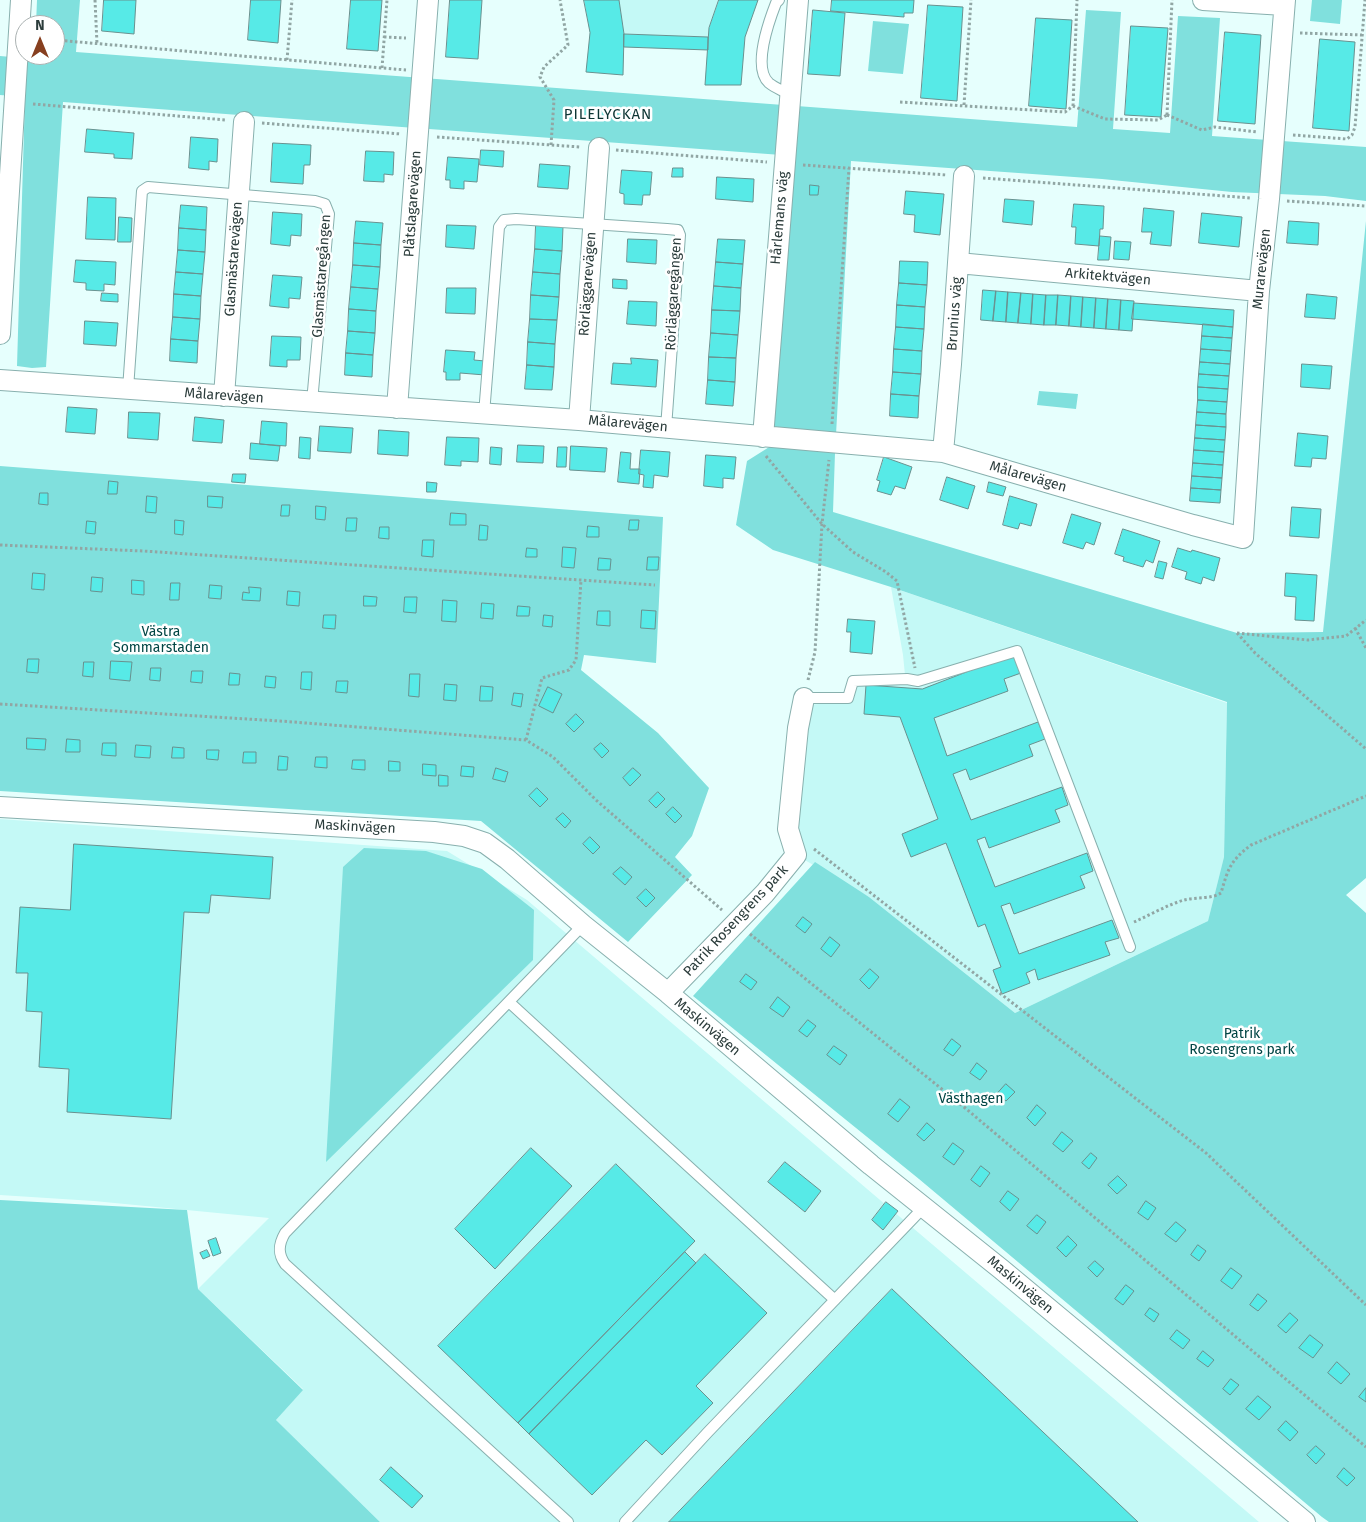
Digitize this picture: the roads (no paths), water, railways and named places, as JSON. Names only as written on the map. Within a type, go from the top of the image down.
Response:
[{"type":"street","points":[[0,334],[21,0]]},
{"type":"street","name":"Plåtslagarevägen","points":[[397,408],[428,0]]},
{"type":"street","name":"Hårlemans väg","points":[[756,436],[785,164],[798,0]]},
{"type":"street","points":[[1202,0],[1285,2]]},
{"type":"street","name":"Murarevägen","points":[[1243,538],[1259,291],[1270,199],[1285,2]]},
{"type":"street","name":"Glasmästarevägen","points":[[224,396],[244,122]]},
{"type":"street","name":"Rörläggarevägen","points":[[579,420],[599,148]]},
{"type":"street","name":"Brunius väg","points":[[943,452],[964,176]]},
{"type":"street","name":"Arkitektvägen","points":[[958,263],[1259,291]]},
{"type":"street","name":"Målarevägen","points":[[0,380],[579,420],[943,452],[1243,538]]},
{"type":"street","name":"Patrik Rosengrens park","points":[[668,993],[765,893],[796,855],[788,829],[798,728],[804,698]]},
{"type":"street","name":"Maskinvägen","points":[[0,807],[434,832],[464,836],[485,843],[507,859],[583,925],[668,993],[1305,1522]]},
{"type":"lane","points":[[779,0],[776,3],[765,33],[762,68],[768,83],[790,95]]},
{"type":"lane","name":"Glasmästaregången","points":[[128,389],[142,191],[148,187],[315,201],[325,204],[329,214],[312,402]]},
{"type":"lane","name":"Rörläggaregången","points":[[484,414],[499,227],[504,220],[516,219],[678,230],[680,235],[666,428]]},
{"type":"lane","points":[[804,698],[848,698],[853,681],[918,680],[1017,651],[1130,947]]},
{"type":"lane","points":[[568,1522],[300,1278],[285,1264],[279,1253],[280,1243],[285,1234],[583,925]]},
{"type":"lane","points":[[509,1002],[835,1300]]},
{"type":"lane","points":[[625,1522],[924,1207]]},
{"type":"district","name":"PILELYCKAN","points":[[608,115]]},
{"type":"park label","name":"Västra Sommarstaden","points":[[161,640]]},
{"type":"park label","name":"Västhagen","points":[[971,1099]]}]
